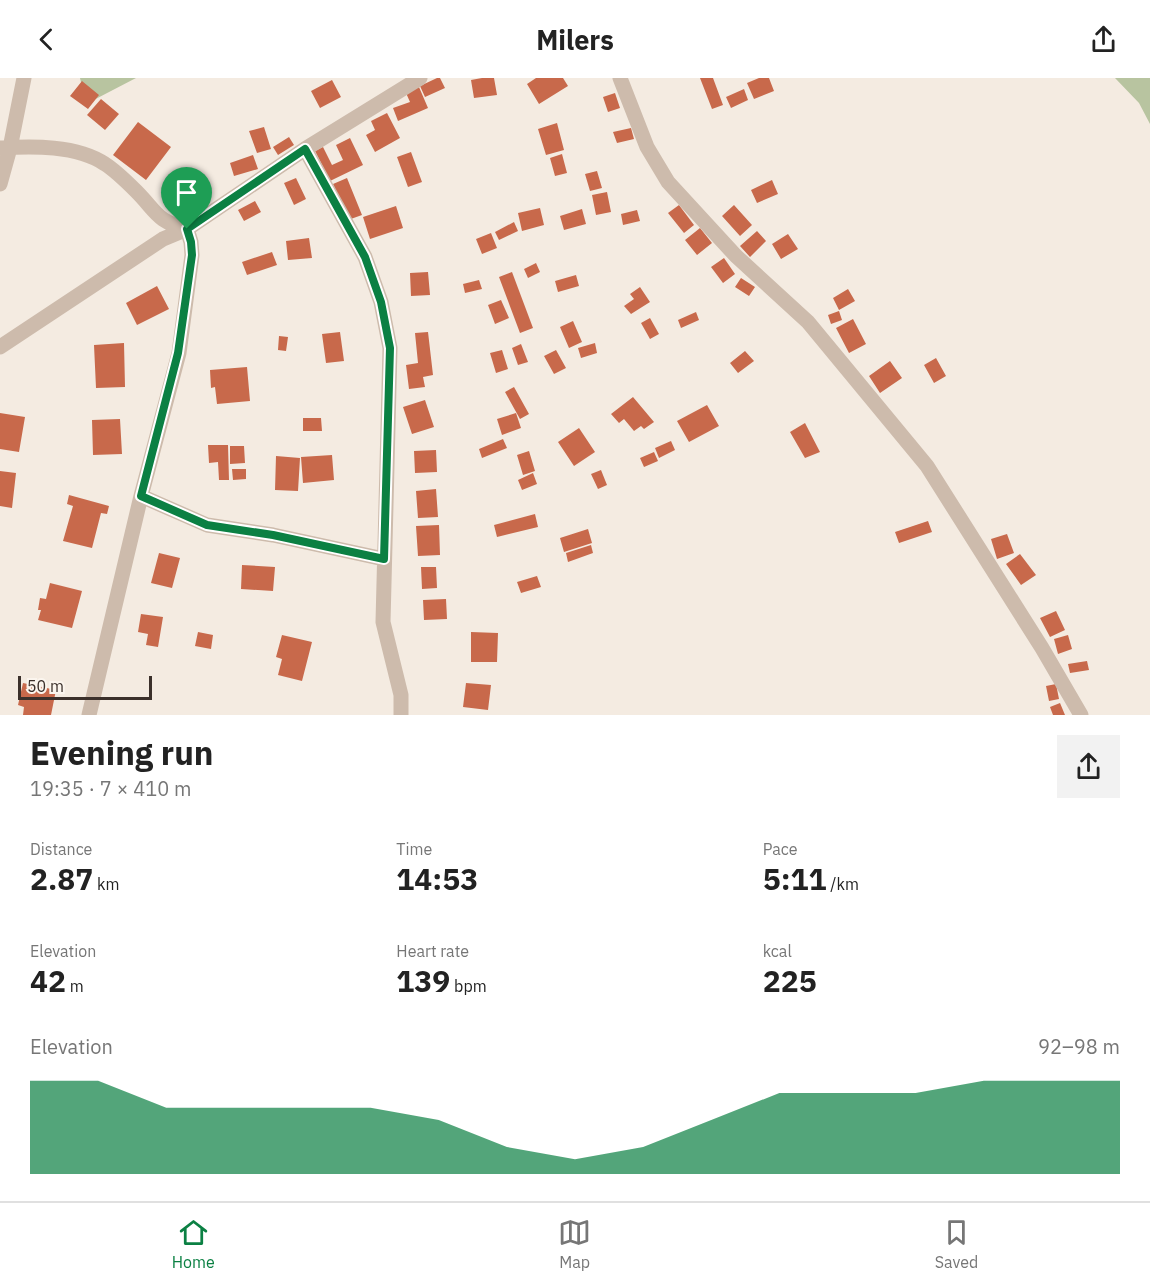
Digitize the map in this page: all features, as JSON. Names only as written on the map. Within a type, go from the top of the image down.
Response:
[{"type":"street","points":[[0,184],[5,148],[24,78]]},
{"type":"street","points":[[0,347],[164,239],[187,229],[305,149],[420,78]]},
{"type":"street","points":[[620,78],[647,147],[668,182],[736,256],[808,322],[927,466],[1042,648],[1081,715]]},
{"type":"street","points":[[5,148],[52,149],[79,153],[104,163],[136,191],[159,217],[170,224],[187,229]]},
{"type":"street","points":[[305,149],[365,257],[381,302],[390,348],[383,622],[401,695],[401,715]]},
{"type":"street","points":[[89,715],[178,353],[192,255],[187,229]]},
{"type":"street","points":[[141,496],[207,525],[273,535],[384,559]]},
{"type":"green space","points":[[80,78],[136,78],[86,104]]},
{"type":"green space","points":[[1115,78],[1150,78],[1150,124],[1139,103]]},
{"type":"building","points":[[440,78],[445,88],[425,97],[420,86]]},
{"type":"building","points":[[494,78],[497,95],[474,98],[471,80]]},
{"type":"building","points":[[536,78],[563,78],[568,86],[539,104],[527,84]]},
{"type":"building","points":[[700,78],[713,78],[723,105],[712,109]]},
{"type":"building","points":[[759,78],[769,78],[774,91],[754,99],[747,83]]},
{"type":"building","points":[[332,80],[341,97],[320,108],[311,91]]},
{"type":"building","points":[[82,81],[99,95],[88,109],[70,96]]},
{"type":"building","points":[[419,87],[428,108],[398,121],[393,108],[410,102],[406,93]]},
{"type":"building","points":[[744,89],[748,100],[731,108],[726,97]]},
{"type":"building","points":[[615,93],[620,108],[608,112],[603,97]]},
{"type":"building","points":[[101,99],[119,114],[105,130],[87,115]]},
{"type":"building","points":[[387,113],[400,138],[375,152],[366,135],[375,130],[371,121]]},
{"type":"building","points":[[138,122],[171,147],[146,180],[113,155]]},
{"type":"building","points":[[557,123],[564,150],[546,155],[538,129]]},
{"type":"building","points":[[264,127],[271,149],[257,153],[249,131]]},
{"type":"building","points":[[631,128],[634,139],[617,143],[613,132]]},
{"type":"building","points":[[289,137],[294,145],[278,155],[273,147]]},
{"type":"building","points":[[350,138],[363,165],[330,181],[315,151],[323,147],[332,165],[343,160],[336,145]]},
{"type":"building","points":[[411,152],[422,182],[408,187],[397,157]]},
{"type":"building","points":[[562,154],[567,173],[555,176],[550,158]]},
{"type":"building","points":[[253,155],[258,169],[234,176],[230,163]]},
{"type":"building","points":[[597,171],[602,188],[590,191],[585,174]]},
{"type":"building","points":[[296,178],[306,199],[294,205],[284,183]]},
{"type":"building","points":[[347,178],[362,215],[348,220],[333,184]]},
{"type":"building","points":[[772,180],[778,194],[757,203],[751,190]]},
{"type":"building","points":[[607,192],[611,212],[596,215],[592,195]]},
{"type":"building","points":[[255,201],[261,212],[244,221],[238,210]]},
{"type":"building","points":[[679,205],[694,225],[684,233],[668,213]]},
{"type":"building","points":[[734,205],[752,225],[740,236],[722,216]]},
{"type":"building","points":[[396,206],[403,228],[370,239],[363,217]]},
{"type":"building","points":[[540,208],[544,225],[522,231],[518,213]]},
{"type":"building","points":[[582,209],[586,224],[564,230],[560,216]]},
{"type":"building","points":[[637,210],[640,221],[623,225],[621,214]]},
{"type":"building","points":[[514,222],[518,231],[499,240],[495,232]]},
{"type":"building","points":[[700,228],[712,243],[697,255],[685,240]]},
{"type":"building","points":[[757,231],[766,241],[750,257],[740,246]]},
{"type":"building","points":[[491,233],[497,248],[482,254],[476,239]]},
{"type":"building","points":[[788,234],[798,249],[781,259],[772,244]]},
{"type":"building","points":[[309,238],[312,258],[288,260],[286,241]]},
{"type":"building","points":[[272,252],[277,265],[247,275],[242,262]]},
{"type":"building","points":[[724,258],[735,274],[723,283],[711,267]]},
{"type":"building","points":[[536,263],[540,272],[528,278],[524,269]]},
{"type":"building","points":[[428,272],[430,295],[411,296],[410,273]]},
{"type":"building","points":[[512,272],[533,328],[520,333],[499,277]]},
{"type":"building","points":[[576,275],[579,286],[558,292],[555,281]]},
{"type":"building","points":[[741,278],[755,287],[749,296],[735,287]]},
{"type":"building","points":[[479,280],[482,289],[465,293],[463,284]]},
{"type":"building","points":[[157,286],[169,309],[137,325],[126,303]]},
{"type":"building","points":[[640,287],[650,302],[631,314],[624,306],[634,299],[630,294]]},
{"type":"building","points":[[848,289],[855,301],[839,310],[833,298]]},
{"type":"building","points":[[501,300],[509,318],[495,324],[488,305]]},
{"type":"building","points":[[839,311],[842,320],[831,324],[828,315]]},
{"type":"building","points":[[696,312],[699,320],[681,328],[678,320]]},
{"type":"building","points":[[650,318],[659,334],[650,339],[641,323]]},
{"type":"building","points":[[853,319],[866,344],[849,353],[836,328]]},
{"type":"building","points":[[573,321],[582,342],[569,348],[560,327]]},
{"type":"building","points":[[340,332],[344,361],[326,363],[322,334]]},
{"type":"building","points":[[428,332],[433,375],[423,377],[425,387],[409,389],[406,365],[418,363],[415,333]]},
{"type":"building","points":[[279,336],[288,337],[286,351],[278,350]]},
{"type":"building","points":[[124,343],[125,387],[96,388],[94,345]]},
{"type":"building","points":[[595,343],[597,353],[581,358],[578,348]]},
{"type":"building","points":[[521,344],[528,362],[518,365],[512,348]]},
{"type":"building","points":[[502,350],[508,369],[496,373],[490,353]]},
{"type":"building","points":[[556,350],[566,368],[554,374],[544,356]]},
{"type":"building","points":[[745,351],[754,361],[738,373],[730,363]]},
{"type":"building","points":[[936,358],[946,376],[934,383],[924,365]]},
{"type":"building","points":[[890,361],[902,378],[880,393],[869,376]]},
{"type":"building","points":[[247,367],[250,401],[217,404],[215,387],[211,388],[210,370]]},
{"type":"building","points":[[514,387],[529,414],[520,419],[505,392]]},
{"type":"building","points":[[633,397],[654,422],[644,429],[641,426],[634,431],[624,419],[619,423],[611,414]]},
{"type":"building","points":[[425,400],[434,427],[412,434],[403,407]]},
{"type":"building","points":[[707,405],[719,426],[689,442],[677,421]]},
{"type":"building","points":[[0,413],[25,417],[19,452],[0,449]]},
{"type":"building","points":[[516,413],[521,428],[502,435],[497,419]]},
{"type":"building","points":[[303,418],[321,418],[322,431],[303,431]]},
{"type":"building","points":[[120,419],[122,454],[93,455],[92,420]]},
{"type":"building","points":[[805,423],[820,452],[805,458],[790,432]]},
{"type":"building","points":[[579,428],[595,452],[574,466],[558,442]]},
{"type":"building","points":[[503,439],[507,448],[482,458],[479,449]]},
{"type":"building","points":[[671,441],[675,450],[659,458],[655,448]]},
{"type":"building","points":[[208,445],[228,445],[229,480],[219,480],[218,462],[209,463]]},
{"type":"building","points":[[230,446],[244,446],[245,463],[230,464]]},
{"type":"building","points":[[436,450],[437,472],[415,473],[414,451]]},
{"type":"building","points":[[529,451],[535,471],[523,475],[517,455]]},
{"type":"building","points":[[654,452],[658,461],[644,467],[640,458]]},
{"type":"building","points":[[332,455],[334,480],[303,483],[301,457]]},
{"type":"building","points":[[276,456],[300,458],[298,491],[275,490]]},
{"type":"building","points":[[232,469],[246,469],[246,479],[233,480]]},
{"type":"building","points":[[601,470],[607,485],[598,489],[591,474]]},
{"type":"building","points":[[0,471],[16,473],[12,508],[0,506]]},
{"type":"building","points":[[533,473],[537,484],[522,490],[518,480]]},
{"type":"building","points":[[436,489],[438,517],[418,518],[416,491]]},
{"type":"building","points":[[69,495],[109,506],[107,514],[101,513],[92,548],[63,541],[73,506],[67,504]]},
{"type":"building","points":[[535,514],[538,527],[497,537],[494,525]]},
{"type":"building","points":[[928,521],[932,532],[899,543],[895,532]]},
{"type":"building","points":[[439,525],[440,555],[418,556],[416,526]]},
{"type":"building","points":[[588,529],[592,543],[564,552],[560,538]]},
{"type":"building","points":[[1007,534],[1014,553],[997,559],[991,539]]},
{"type":"building","points":[[591,545],[593,553],[568,562],[566,553]]},
{"type":"building","points":[[159,553],[180,558],[172,588],[151,583]]},
{"type":"building","points":[[1020,554],[1036,575],[1021,585],[1006,564]]},
{"type":"building","points":[[242,565],[275,567],[273,591],[241,589]]},
{"type":"building","points":[[421,567],[436,567],[437,588],[422,589]]},
{"type":"building","points":[[537,576],[541,587],[521,593],[517,582]]},
{"type":"building","points":[[50,583],[82,591],[72,628],[38,620],[41,610],[38,610],[40,598],[46,599]]},
{"type":"building","points":[[446,599],[447,619],[424,620],[423,600]]},
{"type":"building","points":[[1056,611],[1065,630],[1050,637],[1040,618]]},
{"type":"building","points":[[141,614],[163,617],[158,647],[146,645],[148,634],[138,632]]},
{"type":"building","points":[[198,632],[213,635],[211,649],[195,646]]},
{"type":"building","points":[[471,632],[498,633],[497,662],[471,662]]},
{"type":"building","points":[[282,635],[312,642],[302,681],[278,675],[282,659],[276,657]]},
{"type":"building","points":[[1068,635],[1072,649],[1058,654],[1054,639]]},
{"type":"building","points":[[1087,661],[1089,670],[1070,673],[1068,664]]},
{"type":"building","points":[[23,683],[56,690],[51,715],[23,715],[24,707],[18,705]]},
{"type":"building","points":[[466,683],[491,685],[488,710],[463,707]]},
{"type":"building","points":[[1056,684],[1059,699],[1049,701],[1046,686]]},
{"type":"building","points":[[1060,703],[1065,715],[1053,715],[1050,707]]},
{"type":"route","points":[[305,149],[365,257],[381,302],[390,348],[384,559],[273,535],[207,525],[141,496],[178,353],[192,255],[187,229],[305,149]]}]
